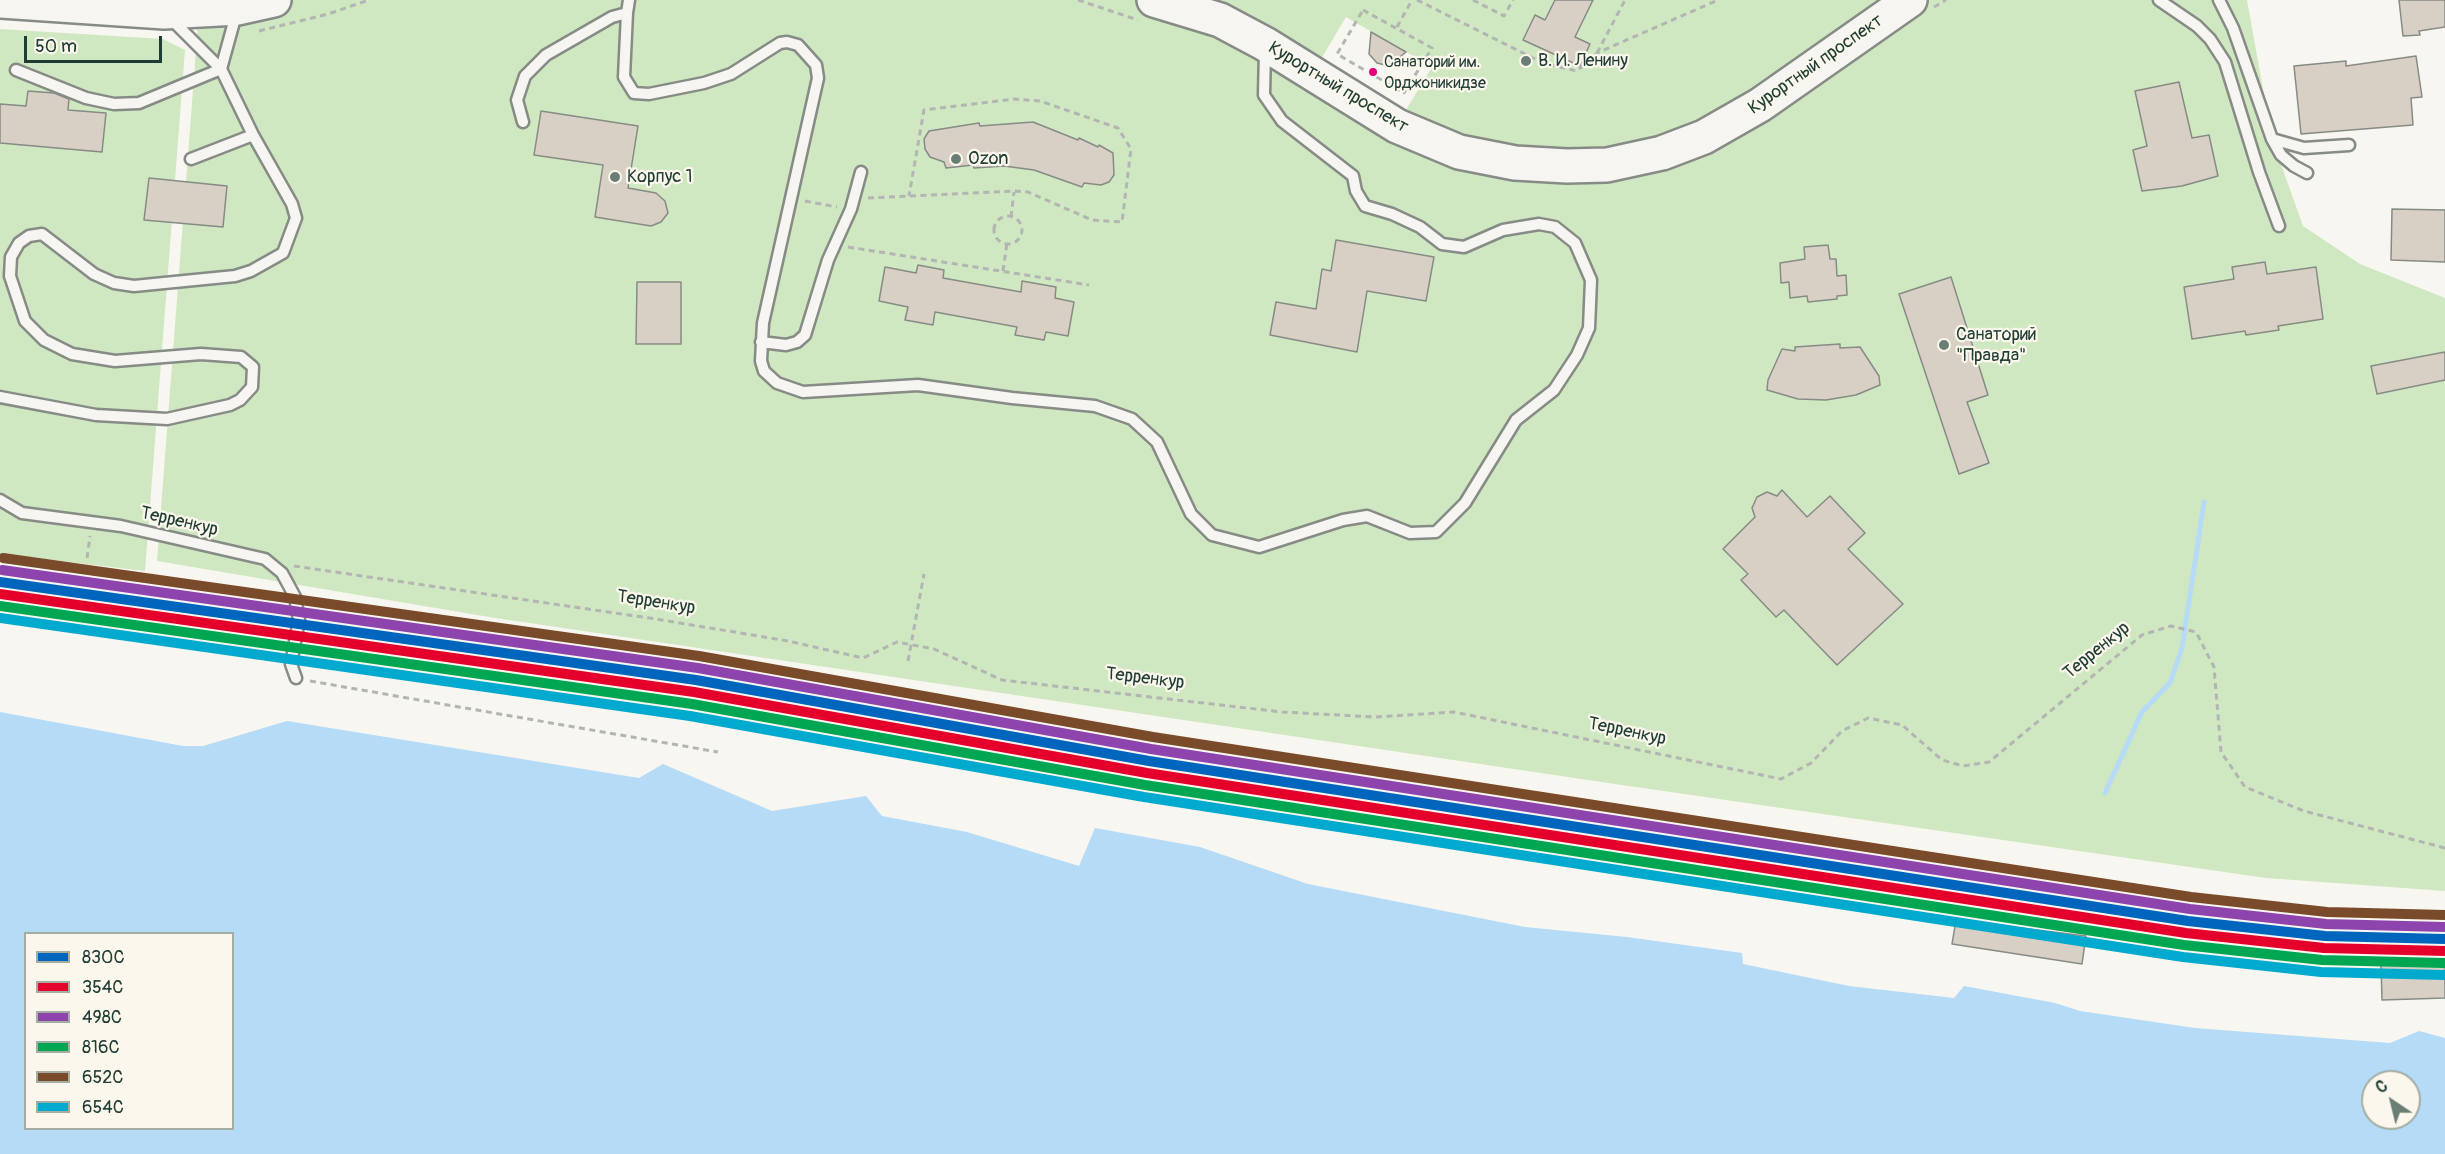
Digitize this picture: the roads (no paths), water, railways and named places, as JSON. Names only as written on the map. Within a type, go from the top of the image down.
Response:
[{"type":"main road","points":[[0,1],[164,12],[238,8],[274,0]]},
{"type":"main road","name":"Курортный проспект","points":[[1147,10],[1220,20],[1265,44],[1397,126],[1459,152],[1515,163],[1607,165],[1662,153],[1704,137],[1737,120],[1921,4]]},
{"type":"lane","points":[[630,0],[627,13],[624,78],[634,93],[649,94],[704,83],[731,74],[780,43],[798,45],[816,65],[818,78],[763,322],[761,361],[768,377],[804,392],[918,385],[1012,398],[1095,406],[1132,419],[1157,442],[1191,514],[1212,535],[1259,547],[1343,520],[1367,516],[1410,533],[1436,532],[1465,503],[1516,420],[1554,390],[1577,355],[1589,328],[1591,280],[1575,243],[1556,227],[1539,224],[1503,230],[1464,247],[1442,244],[1420,227],[1392,214],[1365,206],[1356,191],[1353,176],[1282,121],[1264,95],[1265,44]]},
{"type":"lane","points":[[2159,0],[2197,26],[2210,39],[2225,62],[2259,172],[2279,226]]},
{"type":"lane","points":[[2219,0],[2233,28],[2272,139],[2281,155],[2307,173]]},
{"type":"lane","points":[[221,69],[238,8]]},
{"type":"lane","points":[[0,397],[96,415],[167,419],[230,405],[240,400],[252,387],[254,367],[241,357],[201,354],[115,362],[72,354],[44,340],[25,321],[10,276],[11,257],[19,243],[29,236],[42,234],[94,274],[114,283],[134,286],[235,276],[251,271],[283,253],[296,218],[292,204],[253,135],[221,69],[164,12]]},
{"type":"lane","points":[[523,122],[517,100],[525,76],[546,54],[612,17],[627,13]]},
{"type":"lane","points":[[16,70],[86,98],[114,104],[139,103],[161,96],[221,69]]},
{"type":"lane","points":[[191,159],[253,135]]},
{"type":"lane","points":[[2272,139],[2304,148],[2349,145]]},
{"type":"lane","points":[[761,342],[786,345],[797,342],[805,334],[834,245],[851,209],[861,172]]},
{"type":"lane","name":"Терренкур","points":[[0,500],[22,513],[121,526],[266,560],[282,573],[295,597],[299,620],[291,664],[296,678]]},
{"type":"water","points":[[0,712],[183,746],[203,746],[287,721],[639,778],[663,764],[772,811],[866,796],[882,816],[967,832],[1079,866],[1095,828],[1200,847],[1308,884],[1525,927],[1627,937],[1742,953],[1743,964],[1849,986],[1954,998],[1964,986],[2055,1003],[2080,1011],[2195,1028],[2390,1043],[2419,1031],[2445,1038],[2445,1154],[0,1154]]},
{"type":"waterway","points":[[2105,793],[2142,712],[2170,683],[2182,648],[2204,502]]},
{"type":"place","name":"В. И. Ленину","points":[[1526,61]]},
{"type":"place","name":"Санаторий им. Орджоникидзе","points":[[1373,72]]},
{"type":"place","name":"Ozon","points":[[956,159]]},
{"type":"place","name":"Корпус 1","points":[[615,177]]},
{"type":"place","name":"Санаторий \"Правда\"","points":[[1944,345]]}]
